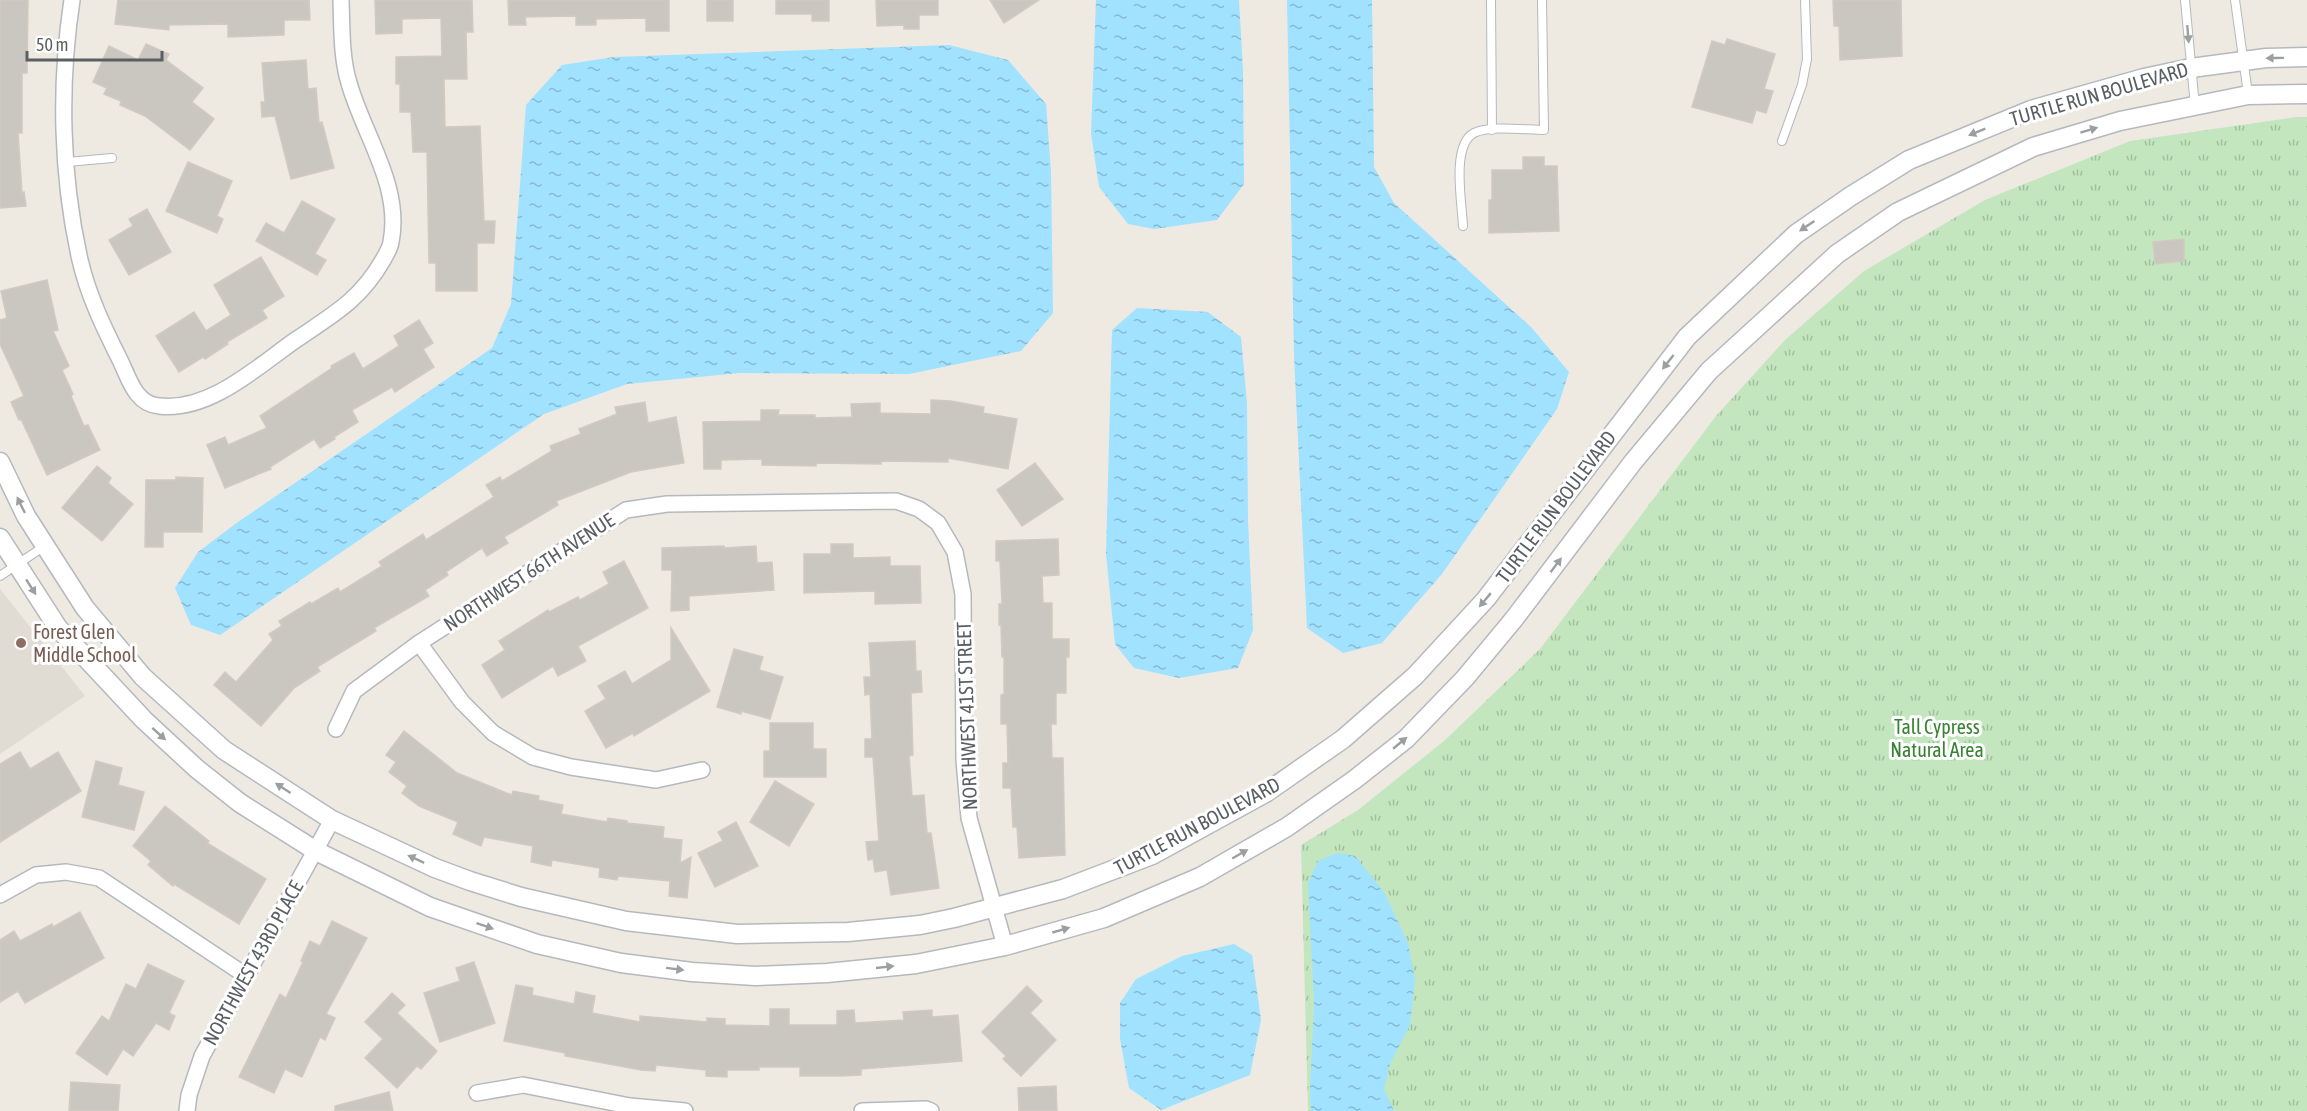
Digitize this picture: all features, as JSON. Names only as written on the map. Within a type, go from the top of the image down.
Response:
[{"type":"street","points":[[72,0],[63,108],[67,162],[81,260],[101,322],[138,398],[157,406],[185,405],[212,397],[351,302],[374,276],[391,245],[394,210],[386,178],[348,82],[342,34],[341,0]]},
{"type":"street","name":"TURTLE RUN BOULEVARD","points":[[0,462],[26,516],[85,608],[143,676],[224,750],[332,820],[435,868],[470,881],[521,897],[626,921],[737,934],[848,932],[920,925],[1063,889],[1152,855],[1267,792],[1343,739],[1415,676],[1486,599],[1687,338],[1796,234],[1909,160],[2031,110],[2144,78],[2191,68],[2243,61],[2307,57]]},
{"type":"street","name":"TURTLE RUN BOULEVARD","points":[[0,538],[58,628],[144,720],[197,769],[240,803],[316,851],[430,907],[537,944],[621,963],[692,972],[754,976],[817,974],[916,964],[1005,946],[1104,918],[1200,877],[1287,827],[1354,780],[1406,739],[1465,678],[1507,628],[1633,462],[1709,371],[1837,254],[1898,212],[2033,147],[2120,121],[2248,95],[2307,94]]},
{"type":"street","name":"NORTHWEST 66TH AVENUE","points":[[336,729],[354,691],[419,643],[626,510],[667,504],[896,501],[919,509],[938,523]]},
{"type":"street","name":"NORTHWEST 41ST STREET","points":[[938,523],[955,552],[963,594],[964,760],[969,818],[1005,946]]},
{"type":"street","points":[[419,643],[462,702],[493,733],[533,757],[571,767],[656,780],[702,770]]},
{"type":"street","name":"NORTHWEST 43RD PLACE","points":[[187,1111],[189,1095],[202,1056],[332,820]]},
{"type":"street","points":[[0,895],[36,875],[66,872],[99,878],[245,975]]},
{"type":"street","points":[[477,1093],[523,1085],[630,1109],[685,1111]]},
{"type":"street","points":[[862,1111],[926,1109],[931,1111]]},
{"type":"lane","points":[[1491,0],[1492,130]]},
{"type":"lane","points":[[1463,226],[1460,157],[1464,143],[1474,133],[1492,130],[1544,130],[1542,0]]},
{"type":"lane","points":[[1782,141],[1802,85],[1808,59],[1805,0]]},
{"type":"lane","points":[[2185,0],[2195,106]]},
{"type":"lane","points":[[2235,0],[2248,95]]},
{"type":"lane","points":[[67,162],[112,158]]},
{"type":"lane","points":[[0,576],[46,545]]},
{"type":"shaded area","name":"Forest Glen Middle School","points":[[0,589],[85,696],[0,754]]},
{"type":"green space","name":"Tall Cypress Natural Area","points":[[2307,117],[2307,1111],[1308,1111],[1301,845],[1358,810],[1444,741],[1540,649],[1716,416],[1785,340],[1864,271],[1985,200],[2130,141]]},
{"type":"water","points":[[1096,0],[1239,0],[1243,71],[1244,184],[1217,220],[1154,229],[1128,224],[1099,187],[1091,133]]},
{"type":"water","points":[[1287,0],[1372,0],[1374,167],[1394,203],[1531,327],[1569,372],[1557,409],[1442,574],[1382,643],[1343,653],[1307,628],[1294,356]]},
{"type":"water","points":[[949,45],[1008,60],[1046,104],[1051,172],[1053,313],[1021,351],[909,374],[739,373],[627,384],[544,414],[220,635],[191,625],[175,588],[198,552],[238,522],[492,348],[511,304],[526,105],[562,65],[614,57]]},
{"type":"water","points":[[1137,308],[1208,312],[1241,337],[1247,403],[1248,520],[1253,630],[1238,668],[1179,678],[1134,668],[1115,644],[1106,554],[1112,330]]},
{"type":"water","points":[[1337,853],[1355,856],[1384,892],[1408,943],[1415,980],[1410,1025],[1390,1064],[1384,1089],[1394,1111],[1311,1111],[1314,1003],[1308,884],[1318,861]]},
{"type":"water","points":[[1234,944],[1252,955],[1261,1020],[1250,1075],[1161,1110],[1129,1088],[1120,1039],[1120,1003],[1136,979],[1182,956]]},
{"type":"building","points":[[0,0],[28,0],[27,73],[22,73],[22,133],[18,133],[22,193],[24,192],[26,206],[0,208]]},
{"type":"building","points":[[118,0],[309,0],[310,20],[284,20],[284,35],[228,37],[228,24],[169,25],[169,30],[115,24]]},
{"type":"building","points":[[375,0],[472,0],[473,32],[466,32],[467,79],[444,79],[445,127],[480,126],[484,221],[495,221],[494,243],[477,243],[477,291],[436,291],[436,263],[429,263],[427,152],[413,152],[411,112],[400,112],[400,84],[396,84],[396,57],[442,56],[441,18],[402,19],[402,33],[376,34]]},
{"type":"building","points":[[508,0],[669,0],[669,31],[646,31],[646,18],[596,19],[596,25],[576,25],[576,16],[525,17],[526,25],[509,25]]},
{"type":"building","points":[[707,0],[733,0],[733,21],[707,21]]},
{"type":"building","points":[[776,0],[829,0],[829,21],[812,21],[812,14],[776,14]]},
{"type":"building","points":[[876,0],[938,0],[938,15],[919,15],[919,29],[904,29],[904,25],[877,26]]},
{"type":"building","points":[[990,0],[1039,0],[1004,23]]},
{"type":"building","points":[[1833,0],[1901,0],[1902,56],[1840,60],[1839,26],[1834,26]]},
{"type":"building","points":[[1727,39],[1775,54],[1764,89],[1773,91],[1766,113],[1756,110],[1752,123],[1692,107],[1712,41],[1725,45]]},
{"type":"building","points":[[146,44],[169,54],[166,60],[203,88],[192,102],[214,119],[190,150],[145,116],[120,105],[121,101],[104,94],[107,88],[93,82],[109,46],[138,60]]},
{"type":"building","points":[[306,60],[308,89],[316,88],[319,123],[322,122],[334,168],[291,179],[275,116],[262,117],[261,102],[265,102],[262,63]]},
{"type":"building","points":[[1523,157],[1544,157],[1544,166],[1557,166],[1559,231],[1489,233],[1492,170],[1523,170]]},
{"type":"building","points":[[188,162],[232,181],[217,216],[223,219],[217,233],[166,211]]},
{"type":"building","points":[[302,201],[335,219],[315,254],[326,260],[317,275],[256,241],[266,223],[284,233]]},
{"type":"building","points":[[147,209],[171,252],[129,275],[109,240],[133,226],[129,219]]},
{"type":"building","points":[[2184,239],[2184,261],[2155,264],[2153,242]]},
{"type":"building","points":[[261,257],[284,296],[262,310],[267,318],[227,342],[228,344],[205,359],[203,357],[179,372],[156,336],[194,312],[206,331],[231,315],[214,285]]},
{"type":"building","points":[[47,280],[58,330],[53,331],[69,366],[62,370],[84,426],[88,425],[100,450],[47,475],[11,402],[24,396],[0,344],[0,320],[7,318],[1,291]]},
{"type":"building","points":[[419,320],[433,343],[423,349],[434,367],[395,392],[392,387],[352,410],[358,422],[320,448],[314,439],[270,467],[271,469],[225,488],[207,445],[225,437],[228,445],[267,428],[260,416],[332,368],[331,366],[354,353],[363,369],[399,346],[394,336]]},
{"type":"building","points":[[931,400],[984,407],[983,413],[1017,419],[1008,469],[948,458],[948,462],[881,461],[881,464],[816,463],[816,466],[762,465],[762,459],[721,460],[721,469],[704,469],[703,422],[761,421],[761,410],[779,410],[778,415],[815,415],[815,418],[852,417],[851,404],[880,403],[880,413],[931,414]]},
{"type":"building","points":[[645,402],[648,423],[676,417],[684,463],[631,472],[556,501],[558,505],[504,537],[508,543],[487,556],[482,548],[446,572],[448,575],[425,590],[429,596],[374,628],[376,631],[317,667],[320,671],[294,688],[261,726],[214,685],[225,672],[236,682],[273,640],[269,634],[282,626],[279,621],[338,588],[340,592],[382,566],[379,562],[423,534],[426,540],[494,497],[486,485],[500,477],[502,481],[552,451],[550,446],[581,434],[579,429],[617,414],[615,407]]},
{"type":"building","points":[[1035,463],[1063,499],[1022,526],[997,490]]},
{"type":"building","points":[[97,466],[111,478],[108,483],[133,504],[102,541],[62,508]]},
{"type":"building","points":[[176,477],[203,478],[202,532],[163,532],[163,547],[145,547],[146,480],[176,480]]},
{"type":"building","points":[[1058,539],[1059,575],[1042,576],[1043,603],[1052,603],[1052,639],[1069,639],[1069,657],[1066,657],[1066,693],[1056,693],[1056,724],[1051,724],[1052,758],[1063,758],[1065,855],[1019,858],[1017,827],[1013,827],[1011,788],[1003,788],[1003,763],[1008,763],[1007,724],[1001,724],[1004,657],[1002,657],[1001,625],[999,625],[999,604],[1002,604],[1000,561],[996,561],[996,541]]},
{"type":"building","points":[[831,544],[853,544],[853,558],[890,557],[890,566],[920,566],[921,603],[875,604],[875,591],[804,593],[804,554],[831,554]]},
{"type":"building","points":[[724,546],[724,548],[756,546],[757,563],[772,562],[774,590],[689,596],[689,610],[671,611],[672,570],[662,570],[662,548]]},
{"type":"building","points":[[624,561],[648,608],[578,646],[586,661],[558,676],[553,666],[502,698],[482,665],[505,650],[499,641],[548,610],[549,612],[578,597],[580,600],[609,584],[603,572]]},
{"type":"building","points":[[671,628],[710,691],[634,736],[633,733],[606,748],[585,711],[606,699],[598,686],[625,671],[632,684],[671,660]]},
{"type":"building","points":[[915,641],[916,671],[921,671],[922,692],[911,693],[913,755],[909,756],[912,796],[924,795],[927,833],[931,833],[939,888],[891,895],[887,870],[875,872],[873,859],[868,860],[866,842],[879,841],[873,757],[865,757],[865,739],[872,739],[870,694],[865,695],[864,677],[871,677],[869,643]]},
{"type":"building","points":[[734,649],[763,657],[759,670],[783,677],[770,719],[717,707]]},
{"type":"building","points":[[770,723],[813,723],[813,749],[826,749],[826,777],[764,777],[764,751],[770,751]]},
{"type":"building","points":[[404,731],[457,773],[512,795],[513,791],[539,796],[538,800],[563,805],[561,814],[607,822],[608,818],[627,821],[627,823],[664,827],[663,838],[682,840],[680,863],[691,857],[687,898],[669,896],[670,881],[618,876],[617,880],[599,877],[600,868],[552,860],[551,866],[531,862],[533,846],[484,837],[481,846],[453,834],[458,822],[419,806],[402,793],[407,786],[389,772],[396,762],[386,755]]},
{"type":"building","points":[[20,752],[30,769],[58,752],[81,791],[0,842],[0,764]]},
{"type":"building","points":[[96,761],[122,768],[118,785],[144,792],[134,830],[82,817]]},
{"type":"building","points":[[775,781],[814,804],[789,846],[750,822]]},
{"type":"building","points":[[165,806],[209,841],[207,843],[266,879],[239,924],[174,884],[173,886],[148,865],[151,861],[133,846]]},
{"type":"building","points":[[736,822],[758,866],[715,887],[698,853],[723,841],[718,832]]},
{"type":"building","points":[[80,912],[104,958],[25,1003],[18,991],[0,1002],[0,940],[14,931],[20,941]]},
{"type":"building","points":[[332,921],[367,938],[326,1014],[335,1018],[325,1040],[320,1037],[302,1077],[285,1069],[274,1093],[239,1077],[280,994],[286,998],[310,941],[320,946]]},
{"type":"building","points":[[474,962],[495,1023],[440,1042],[424,993],[460,981],[456,968]]},
{"type":"building","points":[[148,964],[184,981],[169,1013],[175,1016],[169,1030],[156,1023],[133,1056],[123,1049],[107,1075],[76,1053],[102,1016],[109,1021],[126,984],[136,989]]},
{"type":"building","points":[[516,985],[533,988],[532,995],[574,1004],[576,992],[595,996],[592,1013],[640,1022],[640,1016],[707,1022],[707,1018],[725,1019],[725,1025],[770,1026],[770,1009],[789,1009],[789,1025],[837,1025],[837,1011],[854,1010],[855,1023],[904,1020],[903,1012],[932,1010],[932,1017],[958,1015],[962,1061],[861,1069],[861,1075],[840,1076],[800,1076],[800,1067],[727,1070],[727,1077],[706,1076],[706,1070],[656,1065],[655,1071],[641,1070],[565,1056],[565,1053],[504,1041]]},
{"type":"building","points":[[1027,986],[1042,1001],[1030,1013],[1056,1040],[1021,1076],[1003,1059],[1006,1056],[982,1032]]},
{"type":"building","points":[[392,993],[405,1005],[397,1013],[437,1051],[421,1069],[417,1066],[397,1088],[365,1058],[383,1039],[365,1022]]},
{"type":"building","points":[[71,1082],[120,1085],[118,1111],[69,1111]]},
{"type":"building","points":[[1056,1086],[1057,1111],[1019,1111],[1018,1088]]},
{"type":"building","points":[[389,1092],[393,1111],[335,1111],[335,1106]]},
{"type":"place","name":"Forest Glen Middle School","points":[[21,643]]}]
